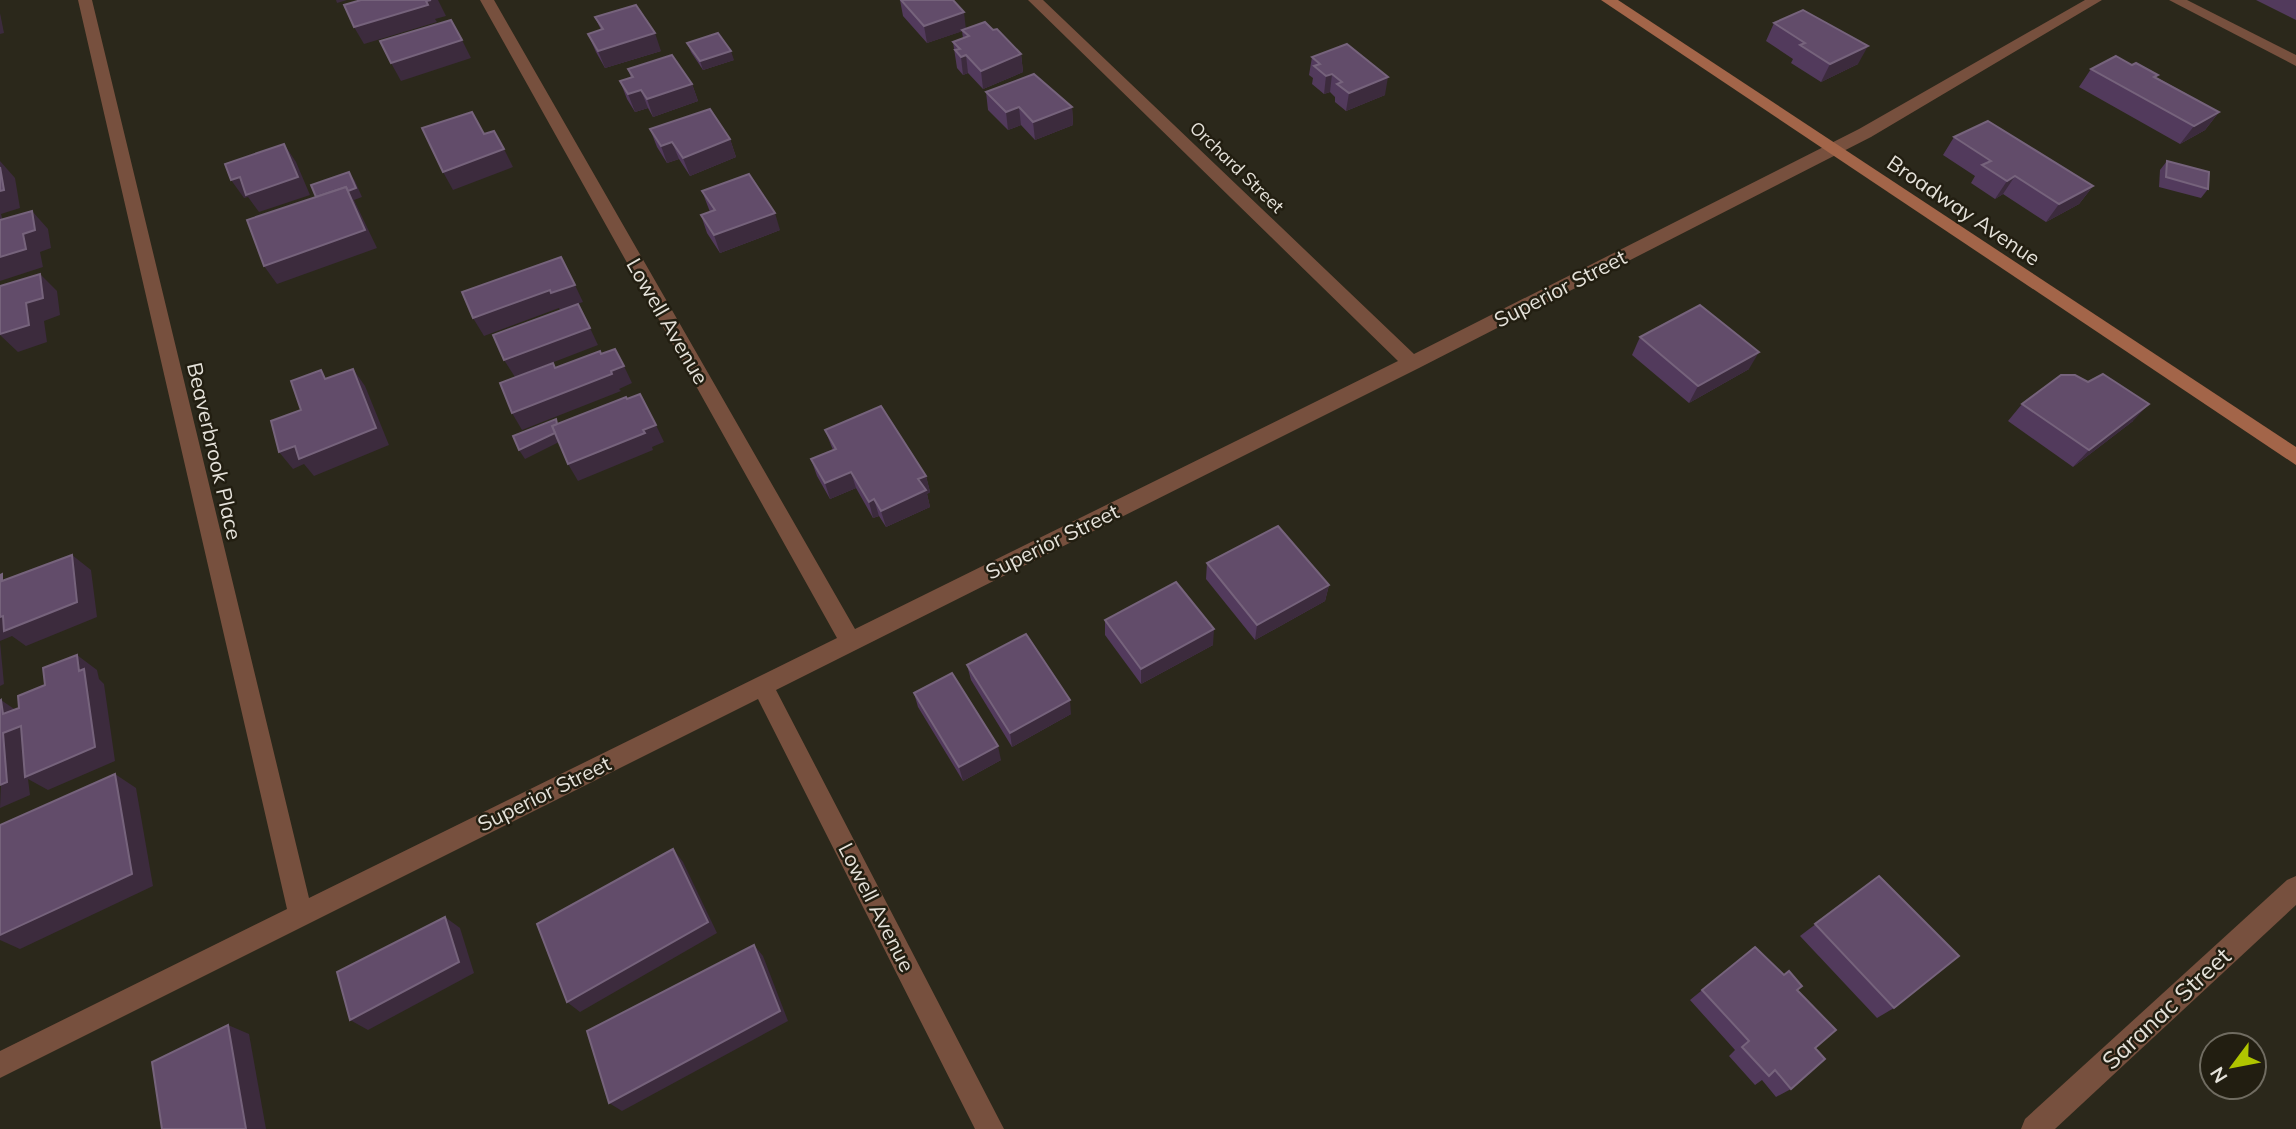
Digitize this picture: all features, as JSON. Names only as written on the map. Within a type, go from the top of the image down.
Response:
[{"type":"street","name":"Beaverbrook Place","points":[[85,0],[300,913]]},
{"type":"street","name":"Lowell Avenue","points":[[486,0],[850,641]]},
{"type":"street","name":"Orchard Street","points":[[1035,0],[1412,363]]},
{"type":"street","name":"Broadway Avenue","points":[[1608,0],[2296,457]]},
{"type":"street","name":"Superior Street","points":[[0,1065],[300,913],[1412,363],[1832,149],[2095,0]]},
{"type":"street","points":[[2176,0],[2296,61]]},
{"type":"street","name":"Lowell Avenue","points":[[763,685],[990,1129]]},
{"type":"street","name":"Saranac Street","points":[[2035,1129],[2296,888]]},
{"type":"building","points":[[361,0],[431,0],[426,1],[428,5],[354,27],[344,5]]},
{"type":"building","points":[[901,0],[953,0],[964,12],[924,26]]},
{"type":"building","points":[[636,5],[655,33],[598,51],[588,34],[603,29],[595,17]]},
{"type":"building","points":[[1803,10],[1868,46],[1830,64],[1800,45],[1805,43],[1774,23]]},
{"type":"building","points":[[451,20],[462,40],[391,63],[380,41]]},
{"type":"building","points":[[985,22],[993,30],[997,29],[1021,54],[981,71],[966,55],[961,57],[955,50],[960,49],[953,42],[969,36],[962,30]]},
{"type":"building","points":[[718,33],[731,51],[700,61],[687,43]]},
{"type":"building","points":[[1347,44],[1388,77],[1349,93],[1337,84],[1342,82],[1332,74],[1326,76],[1314,66],[1320,64],[1312,57]]},
{"type":"building","points":[[672,55],[692,84],[647,99],[641,90],[628,94],[620,81],[633,77],[628,69]]},
{"type":"building","points":[[2116,56],[2132,65],[2136,63],[2158,75],[2154,77],[2219,112],[2194,126],[2091,69]]},
{"type":"building","points":[[1034,74],[1072,107],[1033,122],[1019,107],[1006,112],[986,92]]},
{"type":"building","points":[[710,109],[730,139],[683,158],[672,142],[661,146],[650,129]]},
{"type":"building","points":[[472,112],[484,134],[494,131],[504,149],[443,172],[422,128]]},
{"type":"building","points":[[1988,121],[2093,186],[2059,204],[2015,176],[2007,181],[1982,165],[1991,161],[1954,137]]},
{"type":"building","points":[[284,144],[298,177],[246,195],[240,177],[231,180],[225,164]]},
{"type":"building","points":[[2167,161],[2209,172],[2208,189],[2166,177]]},
{"type":"building","points":[[0,167],[4,190],[0,191]]},
{"type":"building","points":[[349,172],[356,188],[348,191],[346,187],[316,197],[311,185]]},
{"type":"building","points":[[749,174],[775,213],[714,235],[701,215],[715,210],[702,191]]},
{"type":"building","points":[[346,187],[365,230],[264,266],[247,220]]},
{"type":"building","points":[[32,211],[35,230],[23,234],[26,249],[0,257],[0,220]]},
{"type":"building","points":[[561,257],[575,285],[551,293],[550,290],[473,318],[462,292]]},
{"type":"building","points":[[40,274],[43,298],[26,303],[29,325],[0,334],[0,286]]},
{"type":"building","points":[[578,304],[590,328],[504,360],[493,335]]},
{"type":"building","points":[[1700,305],[1759,352],[1698,386],[1640,337]]},
{"type":"building","points":[[615,349],[624,366],[611,371],[612,374],[512,413],[500,383],[553,363],[555,368],[600,351],[601,354]]},
{"type":"building","points":[[353,369],[376,428],[299,459],[295,446],[279,452],[271,421],[301,410],[291,381],[321,370],[325,379]]},
{"type":"building","points":[[2103,374],[2149,404],[2089,450],[2022,404],[2061,375],[2075,375],[2088,382]]},
{"type":"building","points":[[640,394],[656,425],[643,430],[645,433],[568,464],[552,426]]},
{"type":"building","points":[[881,406],[926,476],[918,479],[926,490],[881,511],[874,499],[869,502],[851,472],[825,483],[811,459],[836,449],[825,430]]},
{"type":"building","points":[[556,419],[557,424],[552,426],[555,433],[519,450],[513,436]]},
{"type":"building","points":[[1278,526],[1329,585],[1257,625],[1207,563]]},
{"type":"building","points":[[72,555],[77,602],[4,631],[3,616],[0,617],[0,575],[2,574],[2,581]]},
{"type":"building","points":[[1176,582],[1214,629],[1141,669],[1105,620]]},
{"type":"building","points":[[1026,634],[1070,700],[1010,733],[967,665]]},
{"type":"building","points":[[77,655],[79,671],[84,669],[95,747],[25,777],[21,726],[3,733],[7,782],[0,785],[0,701],[3,714],[19,708],[18,696],[45,685],[43,668]]},
{"type":"building","points":[[952,673],[998,746],[959,767],[914,693]]},
{"type":"building","points":[[115,774],[132,874],[0,935],[0,825]]},
{"type":"building","points":[[673,849],[708,922],[567,1002],[537,924]]},
{"type":"building","points":[[1879,876],[1959,956],[1894,1008],[1815,924]]},
{"type":"building","points":[[445,917],[459,962],[350,1020],[337,972]]},
{"type":"building","points":[[754,945],[780,1011],[609,1103],[587,1031]]},
{"type":"building","points":[[1755,947],[1784,975],[1789,971],[1802,986],[1797,990],[1836,1030],[1815,1048],[1825,1059],[1791,1089],[1775,1070],[1769,1076],[1742,1047],[1749,1041],[1702,990]]},
{"type":"building","points":[[228,1025],[246,1129],[162,1129],[152,1062]]}]
